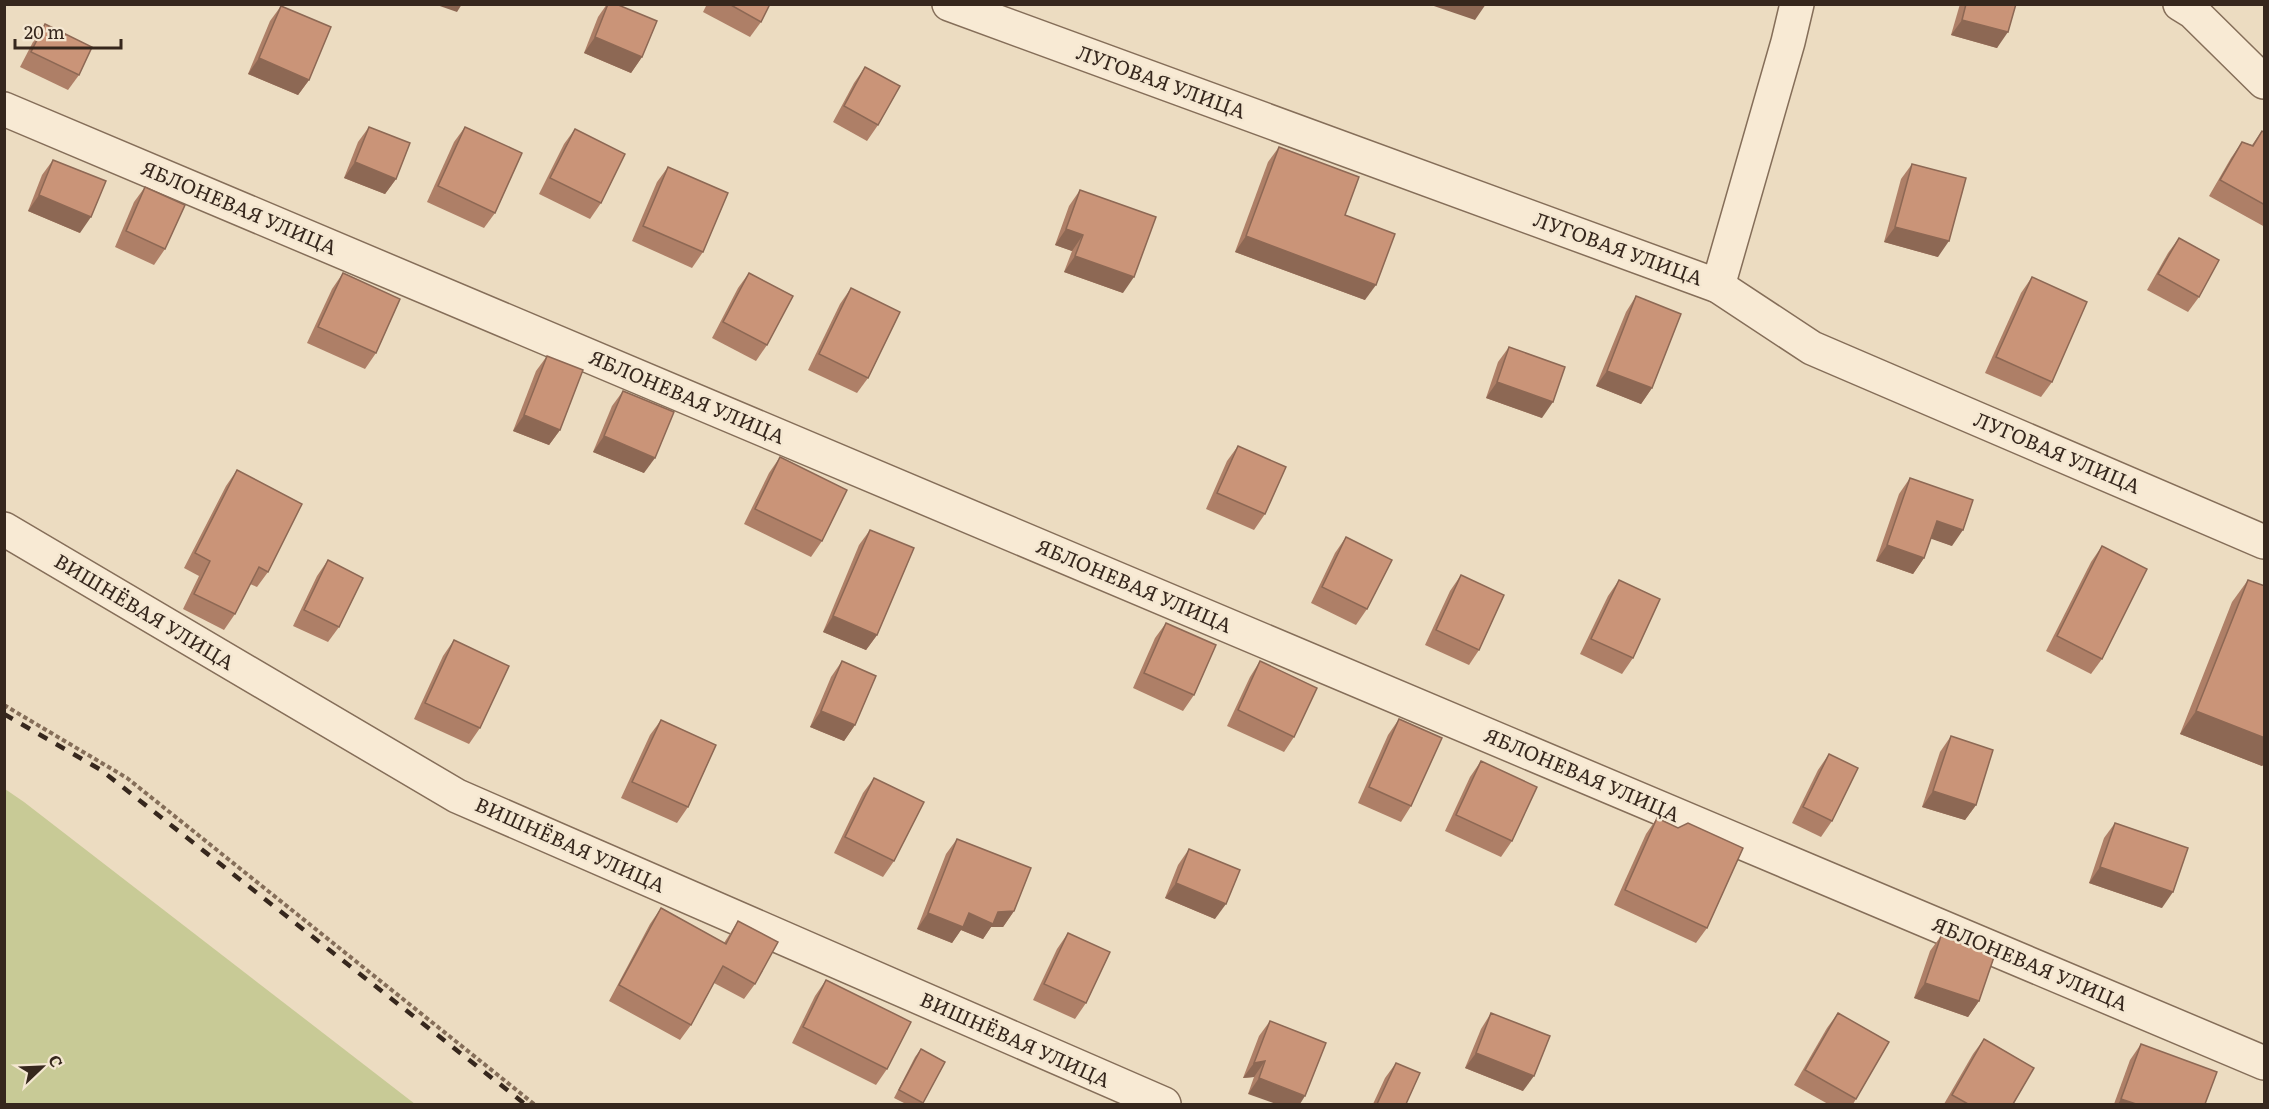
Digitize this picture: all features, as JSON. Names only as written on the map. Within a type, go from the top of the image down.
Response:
[{"type":"street","name":"ЛУГОВАЯ УЛИЦА","points":[[949,4],[1718,286],[1812,348],[2265,542]]},
{"type":"street","points":[[1718,286],[1797,4]]},
{"type":"street","points":[[2180,4],[2193,12],[2265,82]]},
{"type":"street","name":"ЯБЛОНЕВАЯ УЛИЦА","points":[[4,109],[2265,1063]]},
{"type":"street","name":"ВИШНЁВАЯ УЛИЦА","points":[[4,529],[456,796],[1164,1104]]},
{"type":"path","points":[[4,705],[127,778],[534,1104]]},
{"type":"green space","points":[[5,789],[24,802],[415,1104],[5,1104]]},
{"type":"building","points":[[608,4],[616,4],[657,21],[642,57],[595,37]]},
{"type":"building","points":[[729,4],[770,4],[761,22]]},
{"type":"building","points":[[1966,4],[2016,4],[2008,32],[1962,20]]},
{"type":"building","points":[[281,6],[331,27],[309,80],[259,58]]},
{"type":"building","points":[[45,24],[92,47],[79,75],[31,52]]},
{"type":"building","points":[[865,67],[900,86],[878,125],[844,106]]},
{"type":"building","points":[[369,127],[410,143],[396,179],[355,162]]},
{"type":"building","points":[[465,127],[522,153],[495,213],[438,186]]},
{"type":"building","points":[[575,129],[625,154],[601,203],[550,178]]},
{"type":"building","points":[[2262,131],[2265,133],[2265,205],[2220,180],[2242,142],[2253,146]]},
{"type":"building","points":[[1279,147],[1359,177],[1345,215],[1395,234],[1376,285],[1246,236]]},
{"type":"building","points":[[53,160],[106,181],[91,217],[39,195]]},
{"type":"building","points":[[1912,164],[1966,178],[1949,241],[1895,227]]},
{"type":"building","points":[[668,167],[728,193],[703,252],[643,226]]},
{"type":"building","points":[[145,187],[185,205],[165,249],[126,231]]},
{"type":"building","points":[[1080,190],[1156,217],[1134,277],[1075,256],[1083,235],[1066,229]]},
{"type":"building","points":[[2179,238],[2219,260],[2199,297],[2158,274]]},
{"type":"building","points":[[343,273],[400,299],[376,353],[318,327]]},
{"type":"building","points":[[749,273],[793,296],[767,345],[723,322]]},
{"type":"building","points":[[2032,277],[2087,302],[2052,382],[1996,357]]},
{"type":"building","points":[[851,288],[900,312],[868,378],[819,354]]},
{"type":"building","points":[[1636,296],[1681,314],[1652,388],[1607,371]]},
{"type":"building","points":[[1509,347],[1565,367],[1553,402],[1497,382]]},
{"type":"building","points":[[547,356],[583,370],[560,430],[524,415]]},
{"type":"building","points":[[623,391],[674,412],[655,458],[604,436]]},
{"type":"building","points":[[1238,446],[1286,467],[1265,514],[1217,493]]},
{"type":"building","points":[[780,457],[847,490],[822,541],[755,509]]},
{"type":"building","points":[[237,470],[302,504],[268,572],[259,567],[235,614],[194,594],[210,561],[195,553]]},
{"type":"building","points":[[1910,478],[1973,500],[1963,530],[1937,521],[1924,558],[1887,545]]},
{"type":"building","points":[[870,530],[914,548],[877,635],[833,616]]},
{"type":"building","points":[[1346,537],[1392,560],[1367,609],[1322,587]]},
{"type":"building","points":[[2102,546],[2147,569],[2102,659],[2057,636]]},
{"type":"building","points":[[328,560],[363,578],[339,627],[304,610]]},
{"type":"building","points":[[1461,575],[1504,595],[1479,650],[1436,630]]},
{"type":"building","points":[[1619,580],[1660,599],[1633,658],[1591,639]]},
{"type":"building","points":[[2248,580],[2265,586],[2265,738],[2196,711]]},
{"type":"building","points":[[1166,623],[1216,645],[1194,695],[1144,673]]},
{"type":"building","points":[[454,640],[509,666],[480,728],[425,703]]},
{"type":"building","points":[[842,661],[876,676],[855,725],[821,711]]},
{"type":"building","points":[[1260,661],[1317,688],[1294,737],[1238,710]]},
{"type":"building","points":[[1399,719],[1442,738],[1411,806],[1369,787]]},
{"type":"building","points":[[661,720],[716,745],[688,807],[632,782]]},
{"type":"building","points":[[1951,736],[1993,750],[1976,805],[1933,791]]},
{"type":"building","points":[[1829,754],[1858,768],[1832,821],[1803,807]]},
{"type":"building","points":[[1481,761],[1537,787],[1512,841],[1456,815]]},
{"type":"building","points":[[874,778],[924,802],[894,861],[845,837]]},
{"type":"building","points":[[1657,818],[1678,828],[1688,823],[1743,848],[1707,928],[1625,890]]},
{"type":"building","points":[[2115,823],[2188,848],[2173,892],[2100,867]]},
{"type":"building","points":[[957,839],[1031,868],[1014,911],[998,912],[993,924],[969,913],[963,927],[928,913]]},
{"type":"building","points":[[1189,849],[1240,870],[1226,904],[1176,883]]},
{"type":"building","points":[[661,908],[726,944],[738,921],[778,942],[755,984],[723,966],[691,1025],[619,985]]},
{"type":"building","points":[[1068,933],[1110,952],[1086,1003],[1044,984]]},
{"type":"building","points":[[1941,936],[1995,954],[1979,1001],[1925,983]]},
{"type":"building","points":[[826,980],[911,1022],[887,1069],[803,1027]]},
{"type":"building","points":[[1491,1013],[1550,1036],[1534,1076],[1476,1053]]},
{"type":"building","points":[[1838,1013],[1889,1042],[1856,1099],[1805,1070]]},
{"type":"building","points":[[1270,1021],[1326,1043],[1305,1096],[1259,1078],[1265,1061],[1254,1063]]},
{"type":"building","points":[[1984,1039],[2034,1068],[2013,1104],[1968,1104],[1952,1095]]},
{"type":"building","points":[[2141,1044],[2217,1072],[2205,1104],[2136,1104],[2121,1099]]},
{"type":"building","points":[[921,1049],[945,1062],[923,1103],[899,1090]]},
{"type":"building","points":[[1396,1063],[1420,1073],[1406,1104],[1377,1104]]},
{"type":"railway","points":[[4,714],[101,770],[525,1104]]}]
